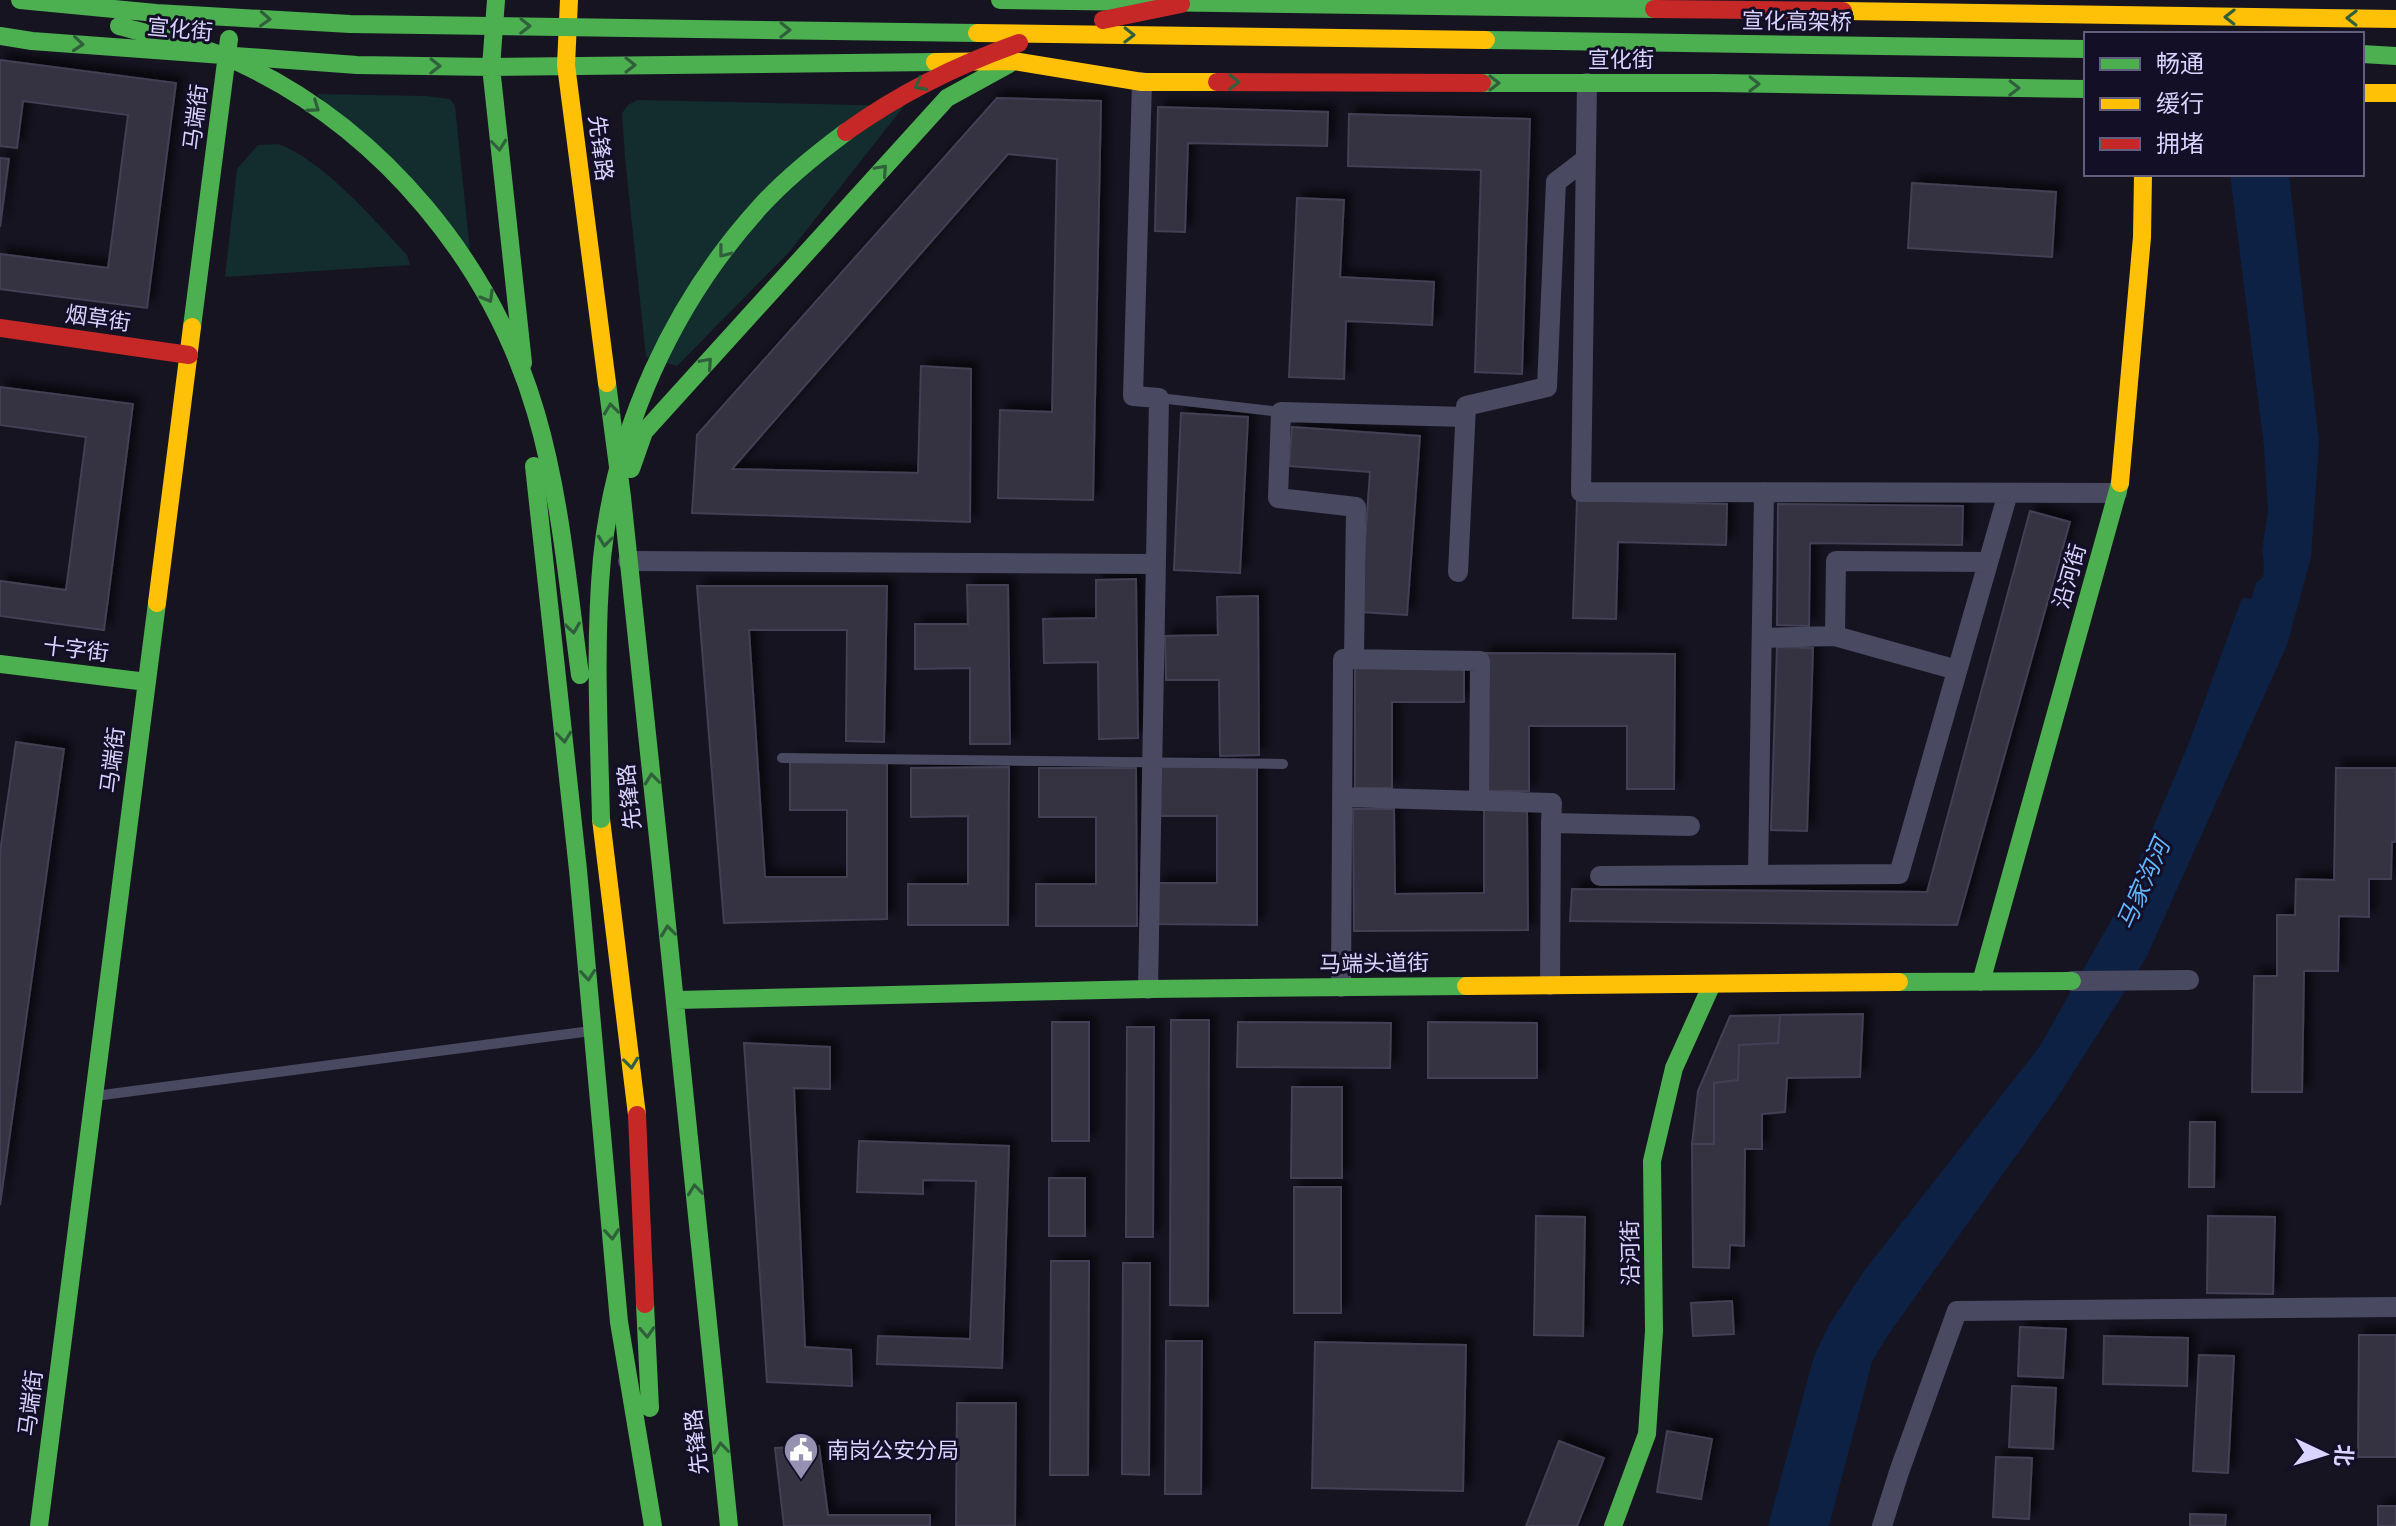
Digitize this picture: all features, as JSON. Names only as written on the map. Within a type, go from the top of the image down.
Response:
[{"type":"main road","points":[[5,0],[208,50],[268,77],[310,103],[395,172],[430,211],[468,262],[496,311],[520,364],[536,414],[552,487],[601,819],[637,1115],[654,1526]]},
{"type":"main road","name":"宣化高架桥","points":[[20,0],[156,13],[350,24],[2084,49]]},
{"type":"main road","name":"马端街","points":[[39,1526],[234,0]]},
{"type":"main road","points":[[496,0],[491,67],[578,870],[619,1322],[654,1526]]},
{"type":"main road","name":"先锋路","points":[[569,0],[566,65],[622,497],[729,1526]]},
{"type":"main road","name":"宣化高架桥","points":[[1000,0],[2396,19]]},
{"type":"main road","points":[[601,819],[597,644],[600,572],[608,516],[622,457],[645,389],[676,324],[717,259],[761,206],[807,164],[863,119],[920,84],[985,53],[1070,26],[1181,4]]},
{"type":"main road","name":"宣化街","points":[[0,36],[357,65],[491,67],[1014,61],[1149,82],[2084,89]]},
{"type":"main road","points":[[2364,54],[2396,56]]},
{"type":"main road","points":[[622,497],[644,432],[947,98],[1014,61]]},
{"type":"main road","points":[[2364,93],[2396,93]]},
{"type":"main road","name":"沿河街","points":[[1981,982],[2120,483],[2142,237],[2143,176]]},
{"type":"main road","name":"烟草街","points":[[0,328],[189,355]]},
{"type":"main road","name":"十字街","points":[[0,664],[147,682]]},
{"type":"main road","name":"马端头道街","points":[[676,1000],[1148,989],[2072,981]]},
{"type":"main road","name":"沿河街","points":[[1613,1526],[1647,1434],[1654,1331],[1652,1161],[1674,1068],[1712,984]]},
{"type":"street","points":[[1148,989],[1159,398],[1133,396],[1149,82]]},
{"type":"street","points":[[1587,83],[1581,492],[2117,493]]},
{"type":"street","points":[[1458,572],[1466,406],[1547,387],[1556,182],[1586,159]]},
{"type":"street","points":[[1354,659],[1356,507],[1278,498],[1281,412],[1465,417]]},
{"type":"street","points":[[1758,874],[1764,492]]},
{"type":"street","points":[[1600,876],[1899,874],[2008,493]]},
{"type":"street","points":[[628,561],[1156,564]]},
{"type":"street","points":[[1835,636],[1836,561],[1988,562]]},
{"type":"street","points":[[1762,638],[1835,636],[1957,670]]},
{"type":"street","points":[[1341,987],[1343,659],[1480,661],[1479,801]]},
{"type":"street","points":[[1342,797],[1552,803],[1550,985]]},
{"type":"street","points":[[1551,823],[1690,826]]},
{"type":"street","points":[[2072,981],[2189,980]]},
{"type":"street","points":[[1882,1526],[1957,1311],[2396,1307]]},
{"type":"lane","points":[[1159,398],[1281,412]]},
{"type":"lane","points":[[782,758],[1283,764]]},
{"type":"lane","points":[[94,1096],[593,1031]]},
{"type":"green space","points":[[317,94],[450,99],[455,106],[470,251]]},
{"type":"green space","points":[[637,100],[904,106],[790,251],[677,366],[646,357],[622,113]]},
{"type":"green space","points":[[278,144],[312,163],[347,192],[407,255],[410,265],[225,277],[237,169],[258,145]]},
{"type":"water","name":"马家沟河","points":[[2230,176],[2289,176],[2319,443],[2311,557],[2287,645],[2146,958],[2055,1101],[1872,1362],[1829,1526],[1768,1526],[1814,1356],[1829,1325],[1864,1271],[2040,1046],[2121,903],[2189,743],[2242,598],[2251,599],[2256,583],[2263,577],[2262,551],[2268,511],[2264,447]]},
{"type":"building","points":[[0,60],[176,83],[147,308],[0,289],[0,254],[108,268],[128,115],[23,101],[17,148],[0,146]]},
{"type":"building","points":[[997,98],[1101,101],[1093,500],[998,498],[1000,410],[1052,412],[1057,159],[1008,154],[732,469],[918,473],[921,366],[971,369],[970,522],[692,513],[697,435]]},
{"type":"building","points":[[1158,107],[1328,112],[1327,146],[1188,143],[1185,232],[1155,231]]},
{"type":"building","points":[[1349,114],[1530,119],[1522,374],[1475,372],[1481,170],[1348,166]]},
{"type":"building","points":[[0,158],[9,159],[0,227]]},
{"type":"building","points":[[1912,183],[2056,192],[2052,257],[1908,248]]},
{"type":"building","points":[[1297,198],[1344,200],[1340,277],[1434,282],[1432,325],[1346,321],[1344,379],[1289,377]]},
{"type":"building","points":[[0,387],[133,404],[104,630],[0,616],[0,581],[66,590],[86,437],[0,425]]},
{"type":"building","points":[[1181,413],[1248,417],[1240,573],[1174,570]]},
{"type":"building","points":[[1292,427],[1420,436],[1407,615],[1360,612],[1370,472],[1289,466]]},
{"type":"building","points":[[1577,500],[1727,504],[1726,545],[1618,542],[1616,619],[1573,618]]},
{"type":"building","points":[[1778,504],[1963,506],[1962,545],[1810,543],[1809,626],[1777,625]]},
{"type":"building","points":[[2030,511],[2070,522],[1957,925],[1570,921],[1572,889],[1927,892]]},
{"type":"building","points":[[1136,579],[1138,738],[1099,739],[1098,662],[1044,663],[1043,619],[1096,618],[1096,580]]},
{"type":"building","points":[[967,585],[1008,585],[1010,744],[970,744],[970,668],[915,669],[915,624],[968,624]]},
{"type":"building","points":[[697,586],[887,586],[884,742],[846,741],[847,630],[749,630],[765,877],[847,877],[847,810],[790,810],[790,761],[887,761],[887,919],[724,923]]},
{"type":"building","points":[[1258,596],[1259,755],[1220,756],[1219,680],[1166,680],[1165,636],[1218,635],[1217,597]]},
{"type":"building","points":[[1777,647],[1813,648],[1807,831],[1771,830]]},
{"type":"building","points":[[1484,653],[1675,654],[1674,789],[1627,789],[1627,726],[1529,726],[1529,791],[1483,791]]},
{"type":"building","points":[[1464,665],[1464,702],[1392,702],[1392,788],[1355,788],[1355,666]]},
{"type":"building","points":[[16,742],[64,749],[0,1205],[0,852]]},
{"type":"building","points":[[1009,767],[1008,925],[908,925],[908,884],[968,884],[968,816],[911,817],[911,768]]},
{"type":"building","points":[[1160,767],[1257,767],[1257,925],[1156,924],[1157,883],[1217,883],[1217,816],[1160,816]]},
{"type":"building","points":[[1039,768],[1136,768],[1137,926],[1036,926],[1036,884],[1096,884],[1096,817],[1039,817]]},
{"type":"building","points":[[2336,768],[2396,768],[2396,842],[2392,842],[2391,879],[2369,879],[2369,917],[2339,916],[2338,971],[2304,971],[2302,1092],[2252,1092],[2254,976],[2277,976],[2277,915],[2295,915],[2296,879],[2334,880]]},
{"type":"building","points":[[1353,809],[1394,809],[1395,894],[1484,893],[1484,810],[1527,810],[1528,930],[1354,931]]},
{"type":"building","points":[[1863,1014],[1860,1077],[1787,1078],[1785,1112],[1762,1114],[1762,1149],[1745,1149],[1744,1246],[1730,1245],[1729,1268],[1693,1267],[1692,1144],[1714,1144],[1714,1083],[1738,1080],[1739,1045],[1778,1043],[1780,1015]]},
{"type":"building","points":[[1780,1015],[1778,1043],[1739,1045],[1738,1080],[1714,1083],[1714,1144],[1692,1144],[1698,1091],[1730,1016]]},
{"type":"building","points":[[1171,1020],[1209,1020],[1208,1306],[1170,1305]]},
{"type":"building","points":[[1052,1022],[1089,1022],[1089,1141],[1052,1141]]},
{"type":"building","points":[[1238,1022],[1391,1023],[1390,1068],[1237,1067]]},
{"type":"building","points":[[1428,1022],[1537,1023],[1537,1078],[1428,1078]]},
{"type":"building","points":[[1127,1027],[1154,1027],[1153,1237],[1126,1237]]},
{"type":"building","points":[[744,1043],[830,1047],[830,1089],[794,1088],[805,1347],[851,1350],[852,1386],[767,1382]]},
{"type":"building","points":[[1292,1087],[1342,1087],[1342,1178],[1291,1178]]},
{"type":"building","points":[[2190,1122],[2215,1122],[2214,1187],[2189,1187]]},
{"type":"building","points":[[859,1141],[1009,1146],[1002,1368],[877,1364],[878,1336],[970,1339],[976,1181],[923,1180],[923,1194],[857,1192]]},
{"type":"building","points":[[1049,1178],[1085,1178],[1085,1236],[1049,1236]]},
{"type":"building","points":[[1294,1187],[1341,1187],[1341,1313],[1294,1313]]},
{"type":"building","points":[[1536,1216],[1585,1217],[1583,1336],[1534,1335]]},
{"type":"building","points":[[2208,1216],[2275,1217],[2273,1294],[2207,1293]]},
{"type":"building","points":[[1051,1261],[1089,1261],[1088,1475],[1050,1475]]},
{"type":"building","points":[[1123,1263],[1150,1263],[1149,1475],[1122,1474]]},
{"type":"building","points":[[1732,1301],[1734,1334],[1693,1336],[1691,1303]]},
{"type":"building","points":[[2020,1327],[2066,1329],[2063,1378],[2018,1376]]},
{"type":"building","points":[[2359,1335],[2396,1335],[2396,1457],[2358,1457]]},
{"type":"building","points":[[2104,1336],[2188,1338],[2187,1386],[2103,1384]]},
{"type":"building","points":[[1166,1341],[1202,1341],[1201,1494],[1165,1494]]},
{"type":"building","points":[[1315,1342],[1466,1345],[1463,1491],[1312,1488]]},
{"type":"building","points":[[2199,1355],[2234,1356],[2228,1473],[2193,1471]]},
{"type":"building","points":[[2012,1386],[2056,1388],[2053,1449],[2009,1447]]},
{"type":"building","points":[[957,1403],[1016,1403],[1015,1526],[956,1526]]},
{"type":"building","points":[[1667,1431],[1712,1439],[1701,1499],[1657,1492]]},
{"type":"building","points":[[1559,1441],[1604,1458],[1577,1526],[1526,1526]]},
{"type":"building","name":"南岗公安分局","points":[[819,1446],[828,1515],[930,1515],[930,1526],[784,1526],[775,1448]]},
{"type":"building","points":[[1996,1457],[2032,1458],[2029,1519],[1993,1517]]},
{"type":"building","points":[[2378,1506],[2396,1506],[2396,1526],[2378,1526]]},
{"type":"building","points":[[2190,1514],[2226,1515],[2225,1526],[2190,1526]]},
{"type":"traffic: fast","points":[[20,0],[156,13],[350,24],[977,33]]},
{"type":"traffic: fast","points":[[496,0],[491,67],[523,363]]},
{"type":"traffic: fast","points":[[1000,0],[1654,9]]},
{"type":"traffic: fast","points":[[119,26],[225,57],[292,91],[340,125],[385,164],[425,207],[461,254],[491,304],[517,358],[536,413],[558,510],[580,675]]},
{"type":"traffic: fast","points":[[0,36],[357,65],[491,67],[935,62]]},
{"type":"traffic: fast","points":[[192,327],[229,39]]},
{"type":"traffic: fast","points":[[1486,40],[2084,49]]},
{"type":"traffic: fast","points":[[2364,54],[2396,56]]},
{"type":"traffic: fast","points":[[631,469],[644,432],[947,98],[1009,64]]},
{"type":"traffic: fast","points":[[1482,83],[2084,89]]},
{"type":"traffic: fast","points":[[601,819],[598,655],[602,558],[620,462],[635,416],[675,326],[728,245],[779,187],[846,132]]},
{"type":"traffic: fast","points":[[607,383],[660,857]]},
{"type":"traffic: fast","points":[[534,466],[578,870]]},
{"type":"traffic: fast","points":[[1981,982],[2120,483]]},
{"type":"traffic: fast","points":[[39,1526],[157,603]]},
{"type":"traffic: fast","points":[[0,664],[147,682]]},
{"type":"traffic: fast","points":[[660,857],[729,1526]]},
{"type":"traffic: fast","points":[[578,870],[619,1322],[653,1526]]},
{"type":"traffic: fast","points":[[1899,982],[2072,981]]},
{"type":"traffic: fast","points":[[1613,1526],[1647,1434],[1654,1331],[1652,1161],[1674,1068],[1712,984]]},
{"type":"traffic: fast","points":[[676,1000],[1148,989],[1466,986]]},
{"type":"traffic: fast","points":[[645,1304],[650,1408]]},
{"type":"traffic: slow","points":[[569,0],[566,65],[607,383]]},
{"type":"traffic: slow","points":[[1843,11],[2396,19]]},
{"type":"traffic: slow","points":[[977,33],[1486,40]]},
{"type":"traffic: slow","points":[[935,62],[1014,61],[1142,82],[1217,82]]},
{"type":"traffic: slow","points":[[2364,93],[2396,93]]},
{"type":"traffic: slow","points":[[2120,483],[2142,237],[2143,176]]},
{"type":"traffic: slow","points":[[157,603],[192,327]]},
{"type":"traffic: slow","points":[[601,819],[637,1115]]},
{"type":"traffic: slow","points":[[1466,986],[1899,982]]},
{"type":"traffic: jam","points":[[1103,20],[1181,4]]},
{"type":"traffic: jam","points":[[1654,9],[1843,11]]},
{"type":"traffic: jam","points":[[846,132],[930,81],[1019,43]]},
{"type":"traffic: jam","points":[[1217,82],[1482,83]]},
{"type":"traffic: jam","points":[[0,328],[189,355]]},
{"type":"traffic: jam","points":[[637,1115],[645,1304]]},
{"type":"place","name":"南岗公安分局","points":[[801,1481]]}]
